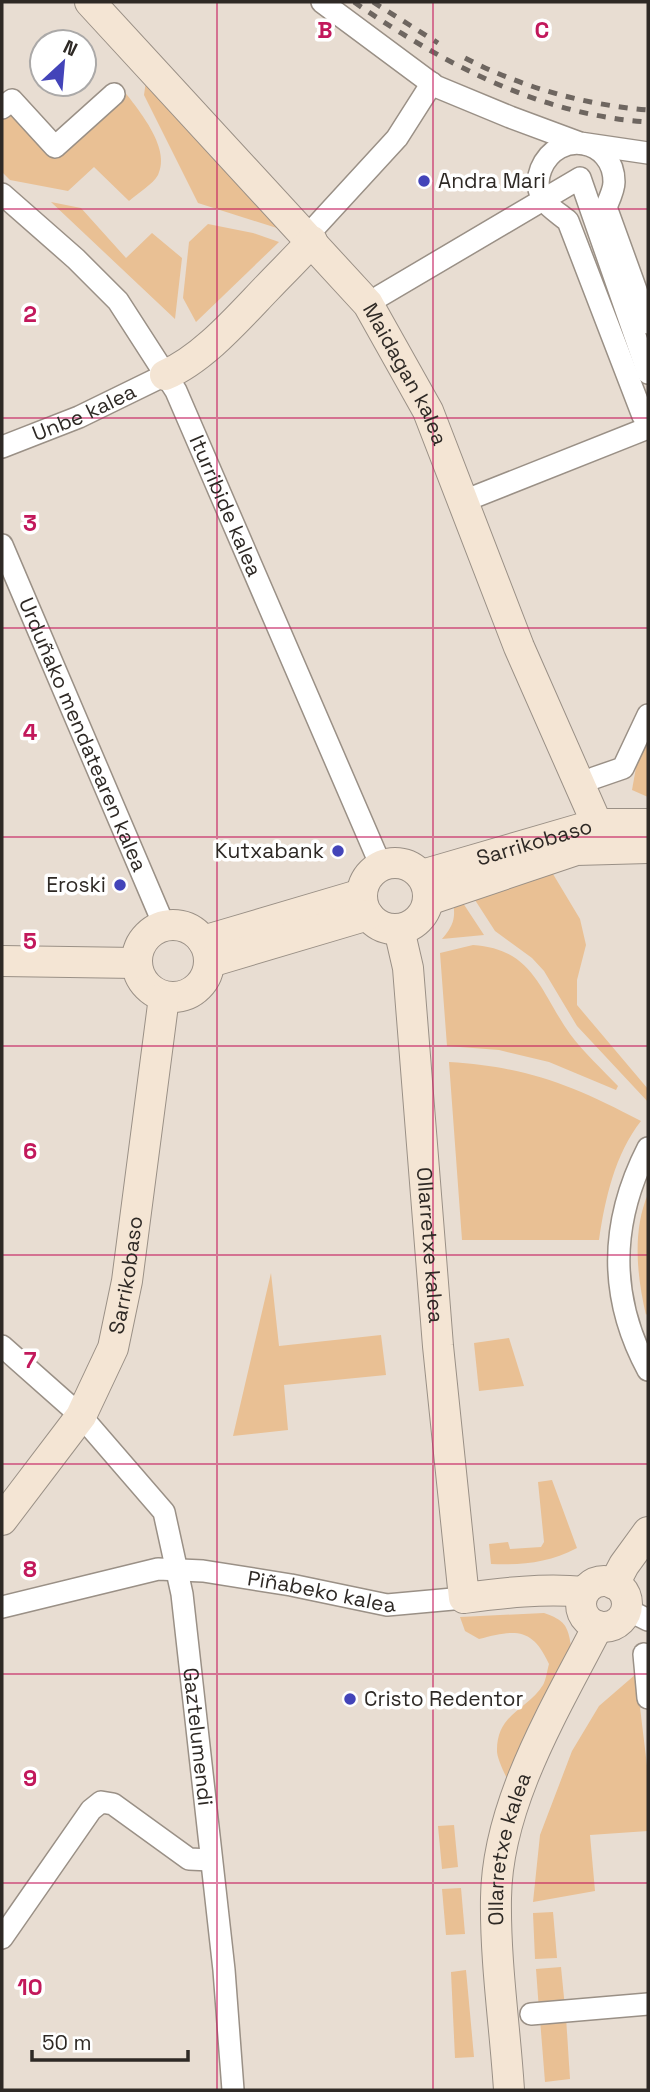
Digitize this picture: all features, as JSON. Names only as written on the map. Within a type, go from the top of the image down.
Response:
[{"type":"street","name":"Maidagan kalea","points":[[90,2],[368,304],[428,411],[519,647],[597,824]]},
{"type":"street","points":[[322,2],[432,83],[510,117],[590,145],[604,155],[613,168],[615,184],[606,207],[648,323]]},
{"type":"street","points":[[165,375],[181,369],[240,316],[397,138],[432,83]]},
{"type":"street","points":[[2,108],[12,100],[55,147],[114,94]]},
{"type":"street","points":[[464,501],[645,422],[568,221],[544,201],[539,190],[538,177],[543,164],[553,152],[574,142],[648,153]]},
{"type":"street","points":[[380,296],[580,178],[648,373]]},
{"type":"street","name":"Iturribide kalea","points":[[2,194],[76,259],[118,301],[176,391],[381,866]]},
{"type":"street","name":"Unbe kalea","points":[[2,447],[79,416],[165,375]]},
{"type":"street","name":"Urduñako mendatearen kalea","points":[[2,545],[164,925]]},
{"type":"street","points":[[594,778],[624,768],[648,715]]},
{"type":"street","name":"Sarrikobaso","points":[[425,888],[597,824],[648,824]]},
{"type":"street","name":"Sarrikobaso","points":[[425,888],[576,850],[648,848]]},
{"type":"street","points":[[391,863],[403,863],[413,868],[425,888],[425,911],[410,926],[399,929],[382,926],[365,905],[368,877],[381,866],[391,863]]},
{"type":"street","points":[[207,951],[365,905]]},
{"type":"street","points":[[176,924],[189,928],[207,951],[206,977],[190,993],[164,997],[156,994],[137,973],[135,963],[139,944],[164,925],[176,924]]},
{"type":"street","name":"Ollarretxe kalea","points":[[399,929],[408,968],[421,1149],[464,1598]]},
{"type":"street","points":[[2,961],[135,963]]},
{"type":"street","name":"Sarrikobaso","points":[[2,1520],[81,1416],[113,1348],[127,1281],[164,997]]},
{"type":"street","points":[[648,1148],[627,1196],[618,1248],[622,1302],[629,1328],[648,1370]]},
{"type":"street","name":"Gaztelumendi","points":[[2,1346],[81,1416],[164,1512],[178,1570],[224,1970],[233,2090]]},
{"type":"street","points":[[628,1595],[609,1581],[595,1582],[584,1592],[582,1610],[588,1620],[598,1626],[619,1622],[628,1595],[648,1532]]},
{"type":"street","name":"Piñabeko kalea","points":[[2,1607],[158,1569],[203,1571],[291,1584],[387,1605],[464,1598]]},
{"type":"street","points":[[464,1598],[564,1590],[584,1592]]},
{"type":"street","name":"Ollarretxe kalea","points":[[509,2090],[495,1897],[502,1846],[525,1773],[598,1626]]},
{"type":"street","points":[[643,1654],[648,1698]]},
{"type":"street","points":[[2,1938],[90,1810],[101,1802],[113,1804],[189,1859],[211,1860]]},
{"type":"street","points":[[531,2014],[648,2004]]},
{"type":"shaded area","points":[[146,81],[280,229],[198,203],[144,95]]},
{"type":"shaded area","points":[[120,86],[150,128],[160,152],[161,164],[156,178],[129,201],[94,167],[68,191],[10,180],[2,172],[2,108],[12,100],[56,147]]},
{"type":"shaded area","points":[[51,202],[81,208],[126,258],[152,233],[182,258],[175,319]]},
{"type":"shaded area","points":[[208,224],[253,233],[279,242],[196,322],[183,298],[189,242]]},
{"type":"shaded area","points":[[648,734],[648,797],[632,790],[637,762]]},
{"type":"shaded area","points":[[550,869],[580,919],[586,945],[577,980],[577,1005],[648,1089],[648,1102],[577,1026],[544,971],[532,958],[495,931],[475,900],[477,893]]},
{"type":"shaded area","points":[[461,900],[484,935],[442,939],[453,922],[453,902]]},
{"type":"shaded area","points":[[473,945],[493,948],[523,964],[542,988],[575,1041],[618,1086],[616,1090],[549,1062],[499,1050],[447,1046],[440,953]]},
{"type":"shaded area","points":[[449,1062],[503,1068],[549,1080],[593,1097],[641,1121],[624,1148],[612,1177],[599,1240],[462,1240]]},
{"type":"shaded area","points":[[648,1194],[646,1315],[640,1285],[638,1239]]},
{"type":"shaded area","points":[[271,1273],[279,1346],[381,1335],[386,1375],[284,1385],[288,1430],[233,1436]]},
{"type":"shaded area","points":[[509,1338],[524,1386],[479,1391],[474,1343]]},
{"type":"shaded area","points":[[552,1480],[577,1548],[535,1562],[491,1564],[489,1544],[508,1542],[510,1549],[541,1547],[544,1542],[538,1482]]},
{"type":"shaded area","points":[[544,1613],[564,1624],[571,1646],[509,1783],[497,1752],[498,1739],[507,1720],[543,1685],[549,1664],[543,1652],[529,1637],[512,1633],[479,1639],[465,1631],[460,1617]]},
{"type":"shaded area","points":[[636,1674],[648,1774],[648,1831],[590,1835],[595,1891],[533,1902],[540,1835],[572,1751],[599,1706]]},
{"type":"shaded area","points":[[454,1825],[458,1867],[442,1869],[438,1826]]},
{"type":"shaded area","points":[[461,1888],[465,1934],[446,1935],[442,1889]]},
{"type":"shaded area","points":[[553,1912],[557,1958],[535,1959],[533,1913]]},
{"type":"shaded area","points":[[561,1967],[565,2008],[539,2010],[536,1969]]},
{"type":"shaded area","points":[[466,1970],[474,2057],[455,2058],[451,1972]]},
{"type":"shaded area","points":[[566,2017],[570,2079],[545,2082],[540,2019]]},
{"type":"railway","points":[[354,2],[422,46],[493,82],[568,109],[648,122]]},
{"type":"railway","points":[[373,2],[438,43]]},
{"type":"railway","points":[[465,58],[508,78],[554,93],[601,104],[648,110]]},
{"type":"place","name":"Andra Mari","points":[[424,181]]},
{"type":"place","name":"Kutxabank","points":[[338,851]]},
{"type":"place","name":"Eroski","points":[[120,885]]},
{"type":"place","name":"Cristo Redentor","points":[[350,1699]]}]
